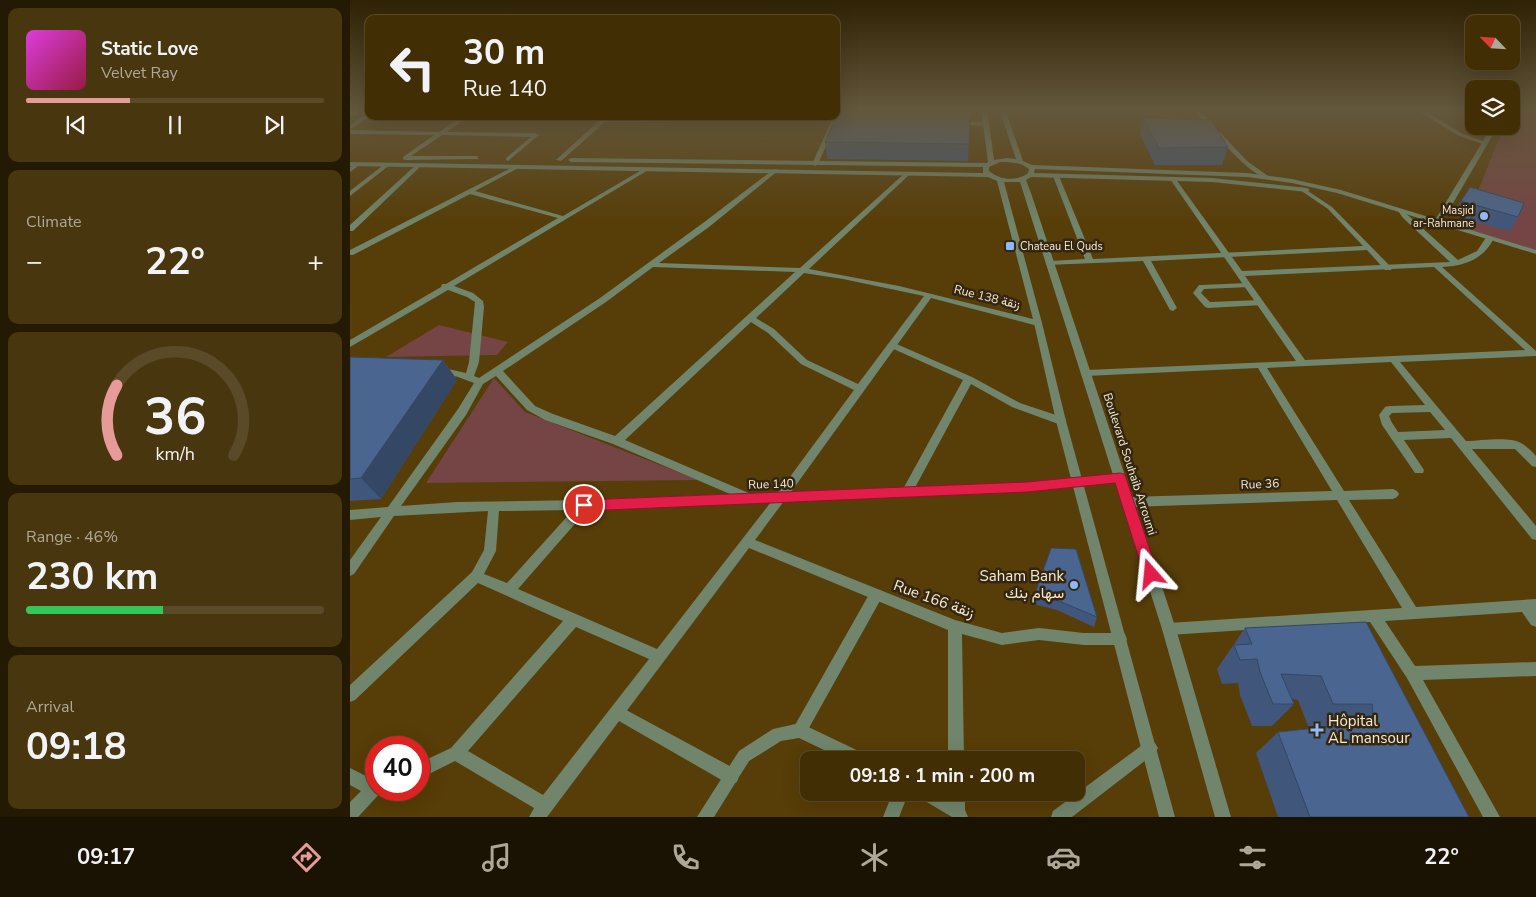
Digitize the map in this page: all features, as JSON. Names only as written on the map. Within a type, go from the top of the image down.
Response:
[{"type":"street","points":[[405,158],[421,147]]},
{"type":"street","points":[[508,159],[521,147]]},
{"type":"street","points":[[558,160],[573,147]]},
{"type":"street","points":[[815,164],[823,147]]},
{"type":"street","points":[[989,147],[989,164],[986,170],[994,177],[1038,323],[1061,421],[1167,817]]},
{"type":"street","points":[[1015,147],[1020,161]]},
{"type":"street","points":[[1231,147],[1245,162],[1266,177],[1270,185]]},
{"type":"street","points":[[1438,222],[1483,147]]},
{"type":"street","points":[[350,157],[479,158]]},
{"type":"street","points":[[498,159],[525,159]]},
{"type":"street","points":[[550,160],[815,164],[989,164],[1005,160],[1020,161],[1031,167],[1130,169],[1247,175],[1315,185],[1536,252]]},
{"type":"street","points":[[1245,162],[1250,183]]},
{"type":"street","points":[[350,164],[776,170],[994,177],[1056,176],[1174,180],[1270,185],[1362,200]]},
{"type":"street","points":[[350,170],[358,164]]},
{"type":"street","points":[[350,194],[388,164]]},
{"type":"street","points":[[350,230],[419,165]]},
{"type":"street","points":[[350,253],[519,166]]},
{"type":"street","points":[[1026,177],[1032,170],[1031,167]]},
{"type":"street","points":[[350,344],[445,286],[646,169]]},
{"type":"street","points":[[350,570],[462,412],[480,382],[579,317],[776,170]]},
{"type":"street","points":[[617,442],[908,173]]},
{"type":"street","points":[[1056,176],[1090,261]]},
{"type":"street","name":"Boulevard Souhaib Arroumi","points":[[1026,177],[1028,193],[1050,263],[1169,629],[1224,817]]},
{"type":"street","points":[[1174,180],[1302,363]]},
{"type":"street","points":[[1302,189],[1330,208],[1388,268]]},
{"type":"street","points":[[471,192],[564,218]]},
{"type":"street","points":[[1401,211],[1405,217],[1456,263]]},
{"type":"street","points":[[350,221],[360,221]]},
{"type":"street","points":[[1239,274],[1436,266],[1473,259],[1486,248],[1490,238]]},
{"type":"street","points":[[1050,263],[1369,248]]},
{"type":"street","points":[[1146,259],[1173,308]]},
{"type":"street","name":"Rue 138 زنقة","points":[[651,265],[800,271],[830,275],[929,295],[1038,323]]},
{"type":"street","points":[[1436,266],[1534,355]]},
{"type":"street","points":[[445,286],[470,295],[479,301],[476,347],[469,377]]},
{"type":"street","points":[[1247,286],[1202,287],[1197,293],[1208,305],[1260,304]]},
{"type":"street","points":[[456,753],[542,811],[781,497],[929,295]]},
{"type":"street","points":[[750,318],[777,336],[804,362],[860,388]]},
{"type":"street","points":[[892,346],[969,379],[1016,405],[1061,421]]},
{"type":"street","points":[[1086,372],[1534,355]]},
{"type":"street","points":[[1393,359],[1452,434],[1536,535]]},
{"type":"street","points":[[1261,365],[1411,612]]},
{"type":"street","points":[[430,369],[449,371],[480,382]]},
{"type":"street","points":[[497,371],[531,408],[750,498]]},
{"type":"street","points":[[907,492],[969,379]]},
{"type":"street","points":[[1419,470],[1386,422],[1384,415],[1389,410],[1431,408]]},
{"type":"street","points":[[1395,436],[1452,434]]},
{"type":"street","points":[[1462,445],[1509,444],[1518,446],[1536,463]]},
{"type":"street","name":"Rue 140","points":[[350,515],[393,511],[907,492],[1078,483],[1120,478]]},
{"type":"street","name":"Rue 36","points":[[1128,502],[1393,494]]},
{"type":"street","points":[[509,590],[584,505]]},
{"type":"street","points":[[350,695],[476,576],[490,551],[494,507]]},
{"type":"street","name":"Rue 166 زنقة","points":[[746,542],[955,626],[1002,639],[1039,634],[1120,639]]},
{"type":"street","points":[[476,576],[659,656]]},
{"type":"street","points":[[800,730],[876,595]]},
{"type":"street","points":[[1169,629],[1411,612],[1530,606],[1536,621]]},
{"type":"street","points":[[1373,615],[1412,673],[1492,817]]},
{"type":"street","points":[[430,766],[456,753],[574,619]]},
{"type":"street","points":[[955,626],[956,751]]},
{"type":"street","points":[[1412,673],[1536,669]]},
{"type":"street","points":[[617,712],[731,776]]},
{"type":"street","points":[[704,817],[744,756],[778,734],[800,730],[843,751]]},
{"type":"street","points":[[1059,817],[1150,748]]},
{"type":"street","points":[[350,776],[365,784]]},
{"type":"street","points":[[350,814],[365,798]]},
{"type":"street","points":[[891,817],[897,801]]},
{"type":"street","points":[[940,801],[958,813]]},
{"type":"shaded area","points":[[1496,147],[1536,147],[1536,252],[1458,228],[1476,196]]},
{"type":"shaded area","points":[[439,325],[508,342],[497,355],[386,357]]},
{"type":"shaded area","points":[[494,378],[525,412],[698,480],[426,483]]},
{"type":"building","points":[[1159,147],[1219,147],[1159,148]]},
{"type":"building","points":[[1470,187],[1524,203],[1518,217],[1461,201]]},
{"type":"building","points":[[350,357],[443,360],[361,478],[350,479]]},
{"type":"building","points":[[1051,548],[1076,549],[1097,617],[1059,601],[1035,594]]},
{"type":"building","name":"Hôpital AL mansour","points":[[1366,622],[1469,817],[1310,817],[1278,732],[1374,722],[1372,704],[1333,704],[1321,676],[1281,674],[1294,704],[1273,704],[1260,672],[1257,659],[1240,660],[1234,645],[1252,644],[1245,628]]},
{"type":"place","name":"Masjid ar-Rahmane","points":[[1484,216]]},
{"type":"place","name":"Chateau El Quds","points":[[1010,246]]},
{"type":"place","name":"Saham Bank سهام بنك","points":[[1074,585]]},
{"type":"place","name":"Hôpital AL mansour","points":[[1317,730]]},
{"type":"route","points":[[584,505],[1053,486],[1120,478],[1151,574]]}]
